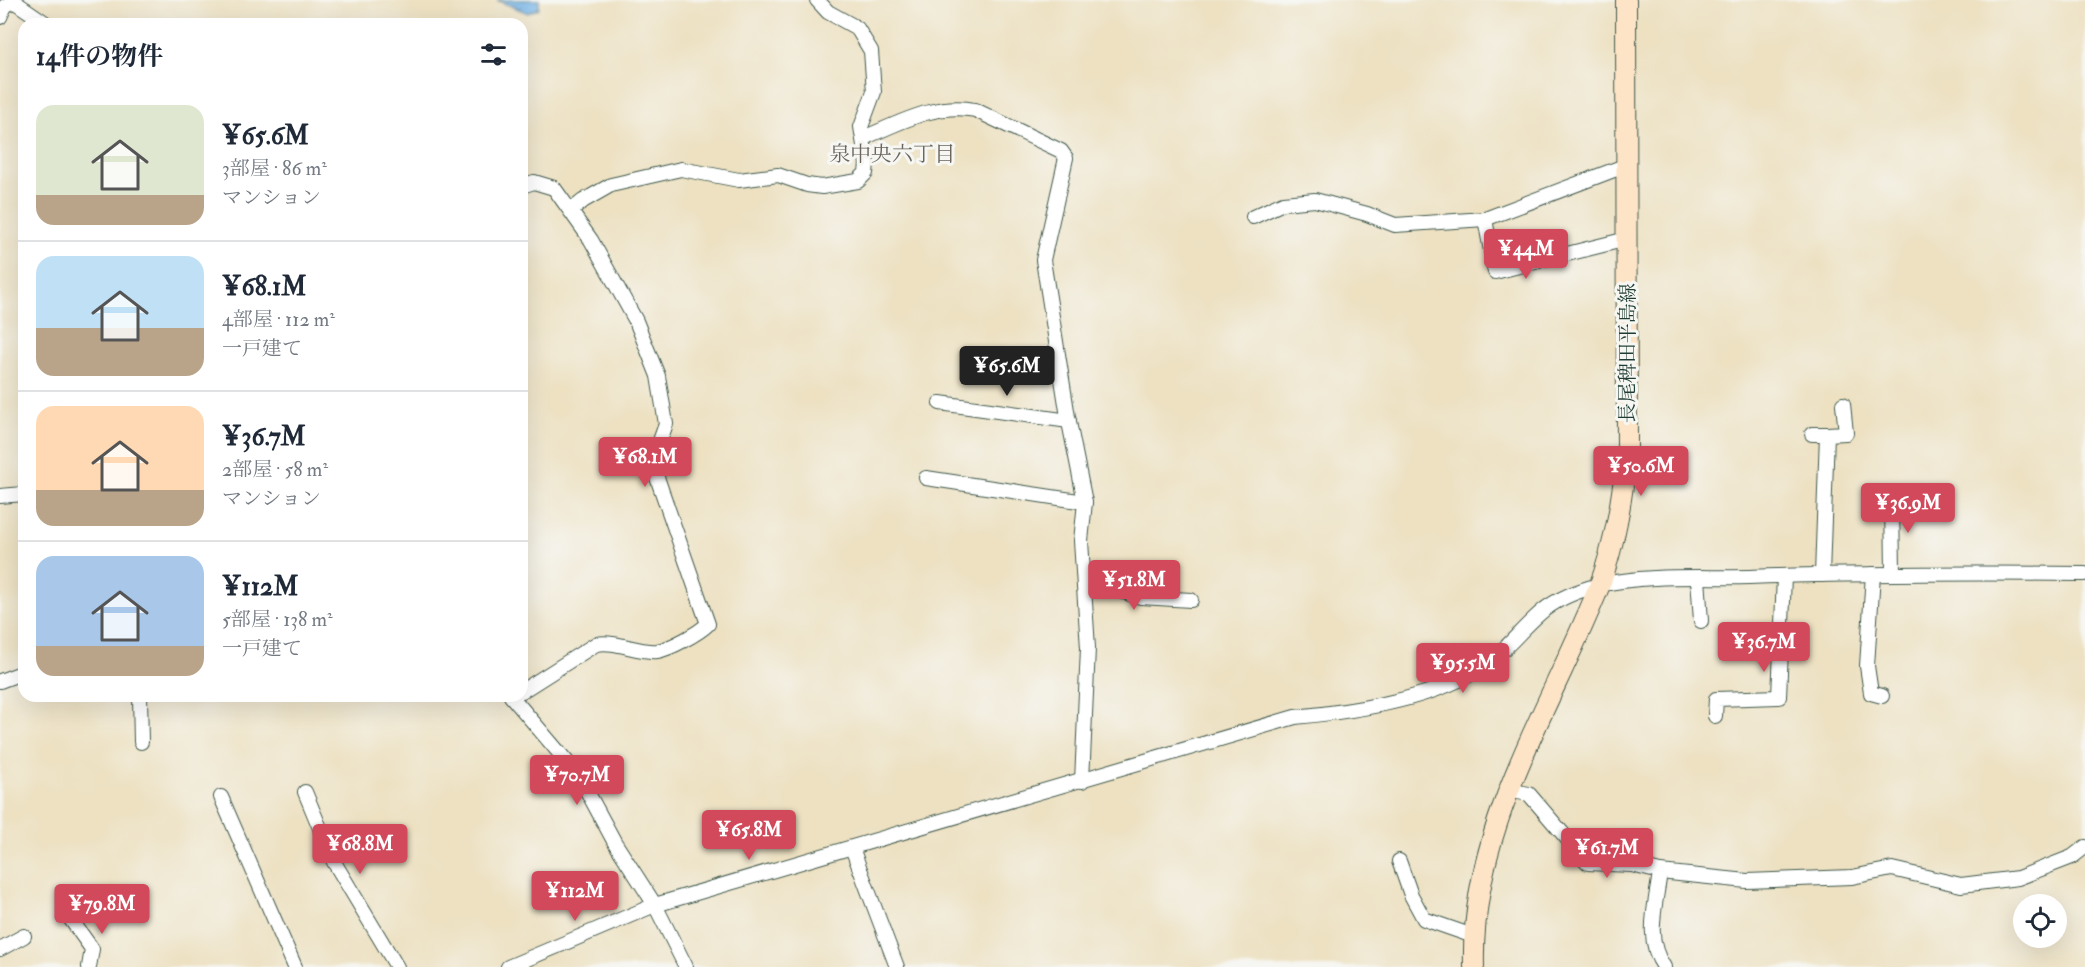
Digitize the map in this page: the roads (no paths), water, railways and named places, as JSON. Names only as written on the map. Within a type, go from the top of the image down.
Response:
[{"type":"main road","name":"長尾稗田平島線","points":[[1474,967],[1473,936],[1481,877],[1507,790],[1599,585],[1622,503],[1627,454],[1626,0]]},
{"type":"street","points":[[571,211],[583,201],[611,185],[681,169],[739,180],[778,176],[822,187],[858,181],[866,173],[867,164],[863,138],[863,115],[874,92],[868,44],[857,28],[828,12],[817,0]]},
{"type":"street","points":[[0,17],[5,6],[13,1],[38,18]]},
{"type":"street","points":[[863,138],[934,110],[962,107],[975,110],[1061,151],[1066,158],[1043,260],[1069,421],[1085,502],[1081,541],[1088,648],[1082,782]]},
{"type":"street","points":[[1253,217],[1284,203],[1315,200],[1367,214],[1395,225],[1485,219],[1627,165]]},
{"type":"street","points":[[528,184],[534,182],[554,188],[619,287],[636,321],[658,376],[666,424],[652,463],[708,617],[708,624],[695,635],[659,651],[608,642],[596,644],[528,687]]},
{"type":"street","points":[[1485,219],[1495,272],[1627,238]]},
{"type":"street","points":[[940,403],[1069,421]]},
{"type":"street","points":[[1812,434],[1846,433],[1843,404]]},
{"type":"street","points":[[1822,575],[1827,434]]},
{"type":"street","points":[[926,478],[1085,502]]},
{"type":"street","points":[[0,496],[18,494]]},
{"type":"street","points":[[1892,496],[1893,573]]},
{"type":"street","points":[[508,967],[655,905],[1082,782],[1295,717],[1354,712],[1439,688],[1474,673],[1507,649],[1545,609],[1568,595],[1599,585],[1636,580],[1893,573],[2085,574]]},
{"type":"street","points":[[1874,574],[1867,666],[1871,693],[1882,696]]},
{"type":"street","points":[[1715,716],[1716,692],[1779,697],[1784,576]]},
{"type":"street","points":[[1698,578],[1701,621]]},
{"type":"street","points":[[1084,581],[1141,597],[1191,600]]},
{"type":"street","points":[[0,681],[18,674]]},
{"type":"street","points":[[140,702],[141,741]]},
{"type":"street","points":[[521,702],[573,768],[655,905],[686,967]]},
{"type":"street","points":[[1507,790],[1529,794],[1588,863],[1632,865],[1660,872],[1747,881],[1852,877],[1892,869],[1961,885],[2018,878],[2072,857],[2085,847]]},
{"type":"street","points":[[305,792],[333,862],[397,967]]},
{"type":"street","points":[[221,797],[295,967]]},
{"type":"street","points":[[852,848],[897,967]]},
{"type":"street","points":[[1399,861],[1411,895],[1424,919],[1473,936]]},
{"type":"street","points":[[1660,872],[1652,937],[1653,950],[1664,967]]},
{"type":"street","points":[[68,914],[93,950],[89,967]]},
{"type":"street","points":[[0,949],[24,936]]},
{"type":"water","points":[[497,0],[539,0],[539,8],[528,13]]},
{"type":"district","name":"泉中央六丁目","points":[[892,154]]}]
